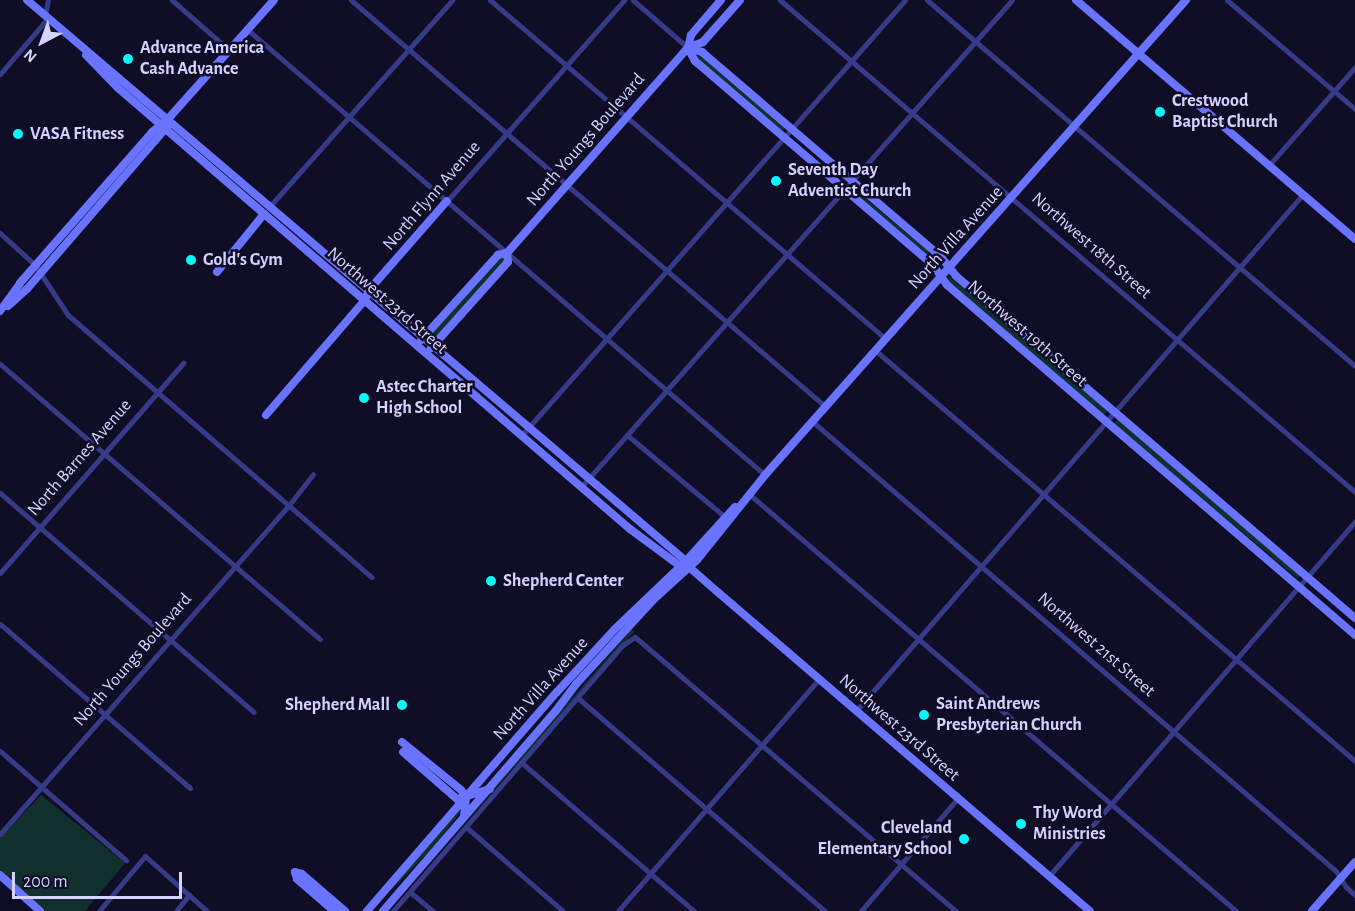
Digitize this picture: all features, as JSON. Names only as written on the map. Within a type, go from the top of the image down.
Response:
[{"type":"main road","name":"Northwest 23rd Street","points":[[27,0],[658,537],[685,565],[1088,910]]},
{"type":"main road","points":[[0,312],[40,274],[69,242],[168,120],[274,0]]},
{"type":"main road","name":"North Youngs Boulevard","points":[[688,48],[691,35],[722,0]]},
{"type":"main road","name":"North Youngs Boulevard","points":[[416,345],[498,255],[507,253],[688,48],[703,42],[740,0]]},
{"type":"main road","points":[[1076,0],[1355,239]]},
{"type":"main road","name":"North Villa Avenue","points":[[383,911],[555,712],[577,683],[748,495],[1186,0]]},
{"type":"main road","name":"Northwest 23rd Street","points":[[76,43],[111,82],[606,509],[651,545],[685,565]]},
{"type":"main road","name":"Northwest 19th Street","points":[[688,48],[702,52],[940,256],[949,268],[1114,412],[1355,618]]},
{"type":"main road","name":"Northwest 19th Street","points":[[688,48],[695,61],[933,265],[946,285],[1355,635]]},
{"type":"main road","points":[[111,82],[117,75]]},
{"type":"main road","points":[[0,312],[35,265],[163,127]]},
{"type":"main road","points":[[256,194],[264,214]]},
{"type":"main road","name":"North Flynn Avenue","points":[[266,415],[365,300],[369,290],[447,201]]},
{"type":"main road","points":[[82,212],[89,219]]},
{"type":"main road","points":[[264,214],[279,214]]},
{"type":"main road","points":[[217,272],[264,214]]},
{"type":"main road","points":[[62,236],[69,242]]},
{"type":"main road","points":[[305,249],[312,241]]},
{"type":"main road","name":"North Youngs Boulevard","points":[[426,354],[507,262],[507,253]]},
{"type":"main road","points":[[330,270],[336,262]]},
{"type":"main road","points":[[466,388],[473,380]]},
{"type":"main road","points":[[552,449],[563,471],[578,471]]},
{"type":"main road","name":"North Villa Avenue","points":[[367,911],[614,630],[685,565],[725,517],[748,495]]},
{"type":"main road","points":[[606,509],[613,500]]},
{"type":"main road","points":[[630,529],[637,519]]},
{"type":"main road","points":[[651,545],[658,537]]},
{"type":"main road","points":[[555,712],[555,695],[577,683]]},
{"type":"main road","points":[[402,742],[466,797]]},
{"type":"main road","points":[[403,752],[457,799],[489,789]]},
{"type":"main road","points":[[464,817],[466,797]]},
{"type":"main road","points":[[1312,911],[1355,862]]},
{"type":"main road","points":[[334,911],[297,879],[295,872],[302,874],[345,911]]},
{"type":"main road","points":[[0,875],[40,911]]},
{"type":"street","points":[[0,74],[47,17],[48,0]]},
{"type":"street","points":[[171,0],[230,50]]},
{"type":"street","points":[[351,0],[826,407]]},
{"type":"street","points":[[270,206],[452,0]]},
{"type":"street","points":[[490,0],[886,339]]},
{"type":"street","name":"North Flynn Avenue","points":[[447,201],[624,0]]},
{"type":"street","name":"Northwest 19th Street","points":[[633,0],[688,48]]},
{"type":"street","name":"Northwest 18th Street","points":[[780,0],[1355,492]]},
{"type":"street","points":[[521,436],[905,0]]},
{"type":"street","points":[[927,0],[1355,366]]},
{"type":"street","points":[[581,487],[1012,0]]},
{"type":"street","points":[[1227,0],[1355,109]]},
{"type":"street","points":[[248,30],[765,475]]},
{"type":"street","points":[[1269,165],[1355,67]]},
{"type":"street","points":[[856,711],[1303,194]]},
{"type":"street","points":[[0,233],[35,265],[68,315],[372,577]]},
{"type":"street","points":[[876,351],[1355,761]]},
{"type":"street","name":"North Barnes Avenue","points":[[0,573],[183,363]]},
{"type":"street","points":[[0,364],[320,639]]},
{"type":"street","name":"Northwest 21st Street","points":[[813,422],[1336,871],[1355,895]]},
{"type":"street","points":[[627,435],[725,517]]},
{"type":"street","name":"North Youngs Boulevard","points":[[0,834],[289,505],[313,474]]},
{"type":"street","points":[[0,493],[254,712]]},
{"type":"street","points":[[748,495],[1236,911]]},
{"type":"street","points":[[1049,876],[1355,522]]},
{"type":"street","points":[[0,624],[190,788]]},
{"type":"street","name":"North Villa Avenue","points":[[393,911],[628,640],[639,638],[762,744]]},
{"type":"street","points":[[618,911],[819,679]]},
{"type":"street","points":[[578,698],[825,911]]},
{"type":"street","points":[[762,744],[956,911]]},
{"type":"street","points":[[0,752],[126,860]]},
{"type":"street","points":[[522,763],[694,911]]},
{"type":"street","points":[[861,911],[958,798]]},
{"type":"street","points":[[466,827],[563,911]]},
{"type":"street","points":[[99,911],[145,856],[207,911]]},
{"type":"street","points":[[410,891],[433,911]]},
{"type":"street","points":[[176,911],[189,895]]},
{"type":"green space","points":[[699,54],[784,127],[784,130],[780,131],[696,58]]},
{"type":"green space","points":[[854,189],[939,260],[938,263],[935,263],[852,192]]},
{"type":"green space","points":[[501,254],[507,259],[436,339],[433,338],[432,333]]},
{"type":"green space","points":[[949,276],[1107,410],[1106,413],[1103,414],[948,283]]},
{"type":"green space","points":[[1118,419],[1300,574],[1298,579],[1114,424]]},
{"type":"green space","points":[[632,629],[634,632],[387,911]]},
{"type":"green space","points":[[41,795],[125,863],[85,911],[46,911],[0,870],[0,838]]},
{"type":"green space","points":[[461,808],[459,814],[433,848],[374,907]]},
{"type":"place","name":"Advance America Cash Advance","points":[[128,59]]},
{"type":"place","name":"Crestwood Baptist Church","points":[[1160,112]]},
{"type":"place","name":"VASA Fitness","points":[[18,134]]},
{"type":"place","name":"Seventh Day Adventist Church","points":[[776,181]]},
{"type":"place","name":"Gold's Gym","points":[[191,260]]},
{"type":"place","name":"Astec Charter High School","points":[[364,398]]},
{"type":"place","name":"Shepherd Center","points":[[491,581]]},
{"type":"place","name":"Shepherd Mall","points":[[402,705]]},
{"type":"place","name":"Saint Andrews Presbyterian Church","points":[[924,715]]},
{"type":"place","name":"Thy Word Ministries","points":[[1021,824]]},
{"type":"place","name":"Cleveland Elementary School","points":[[964,839]]}]
